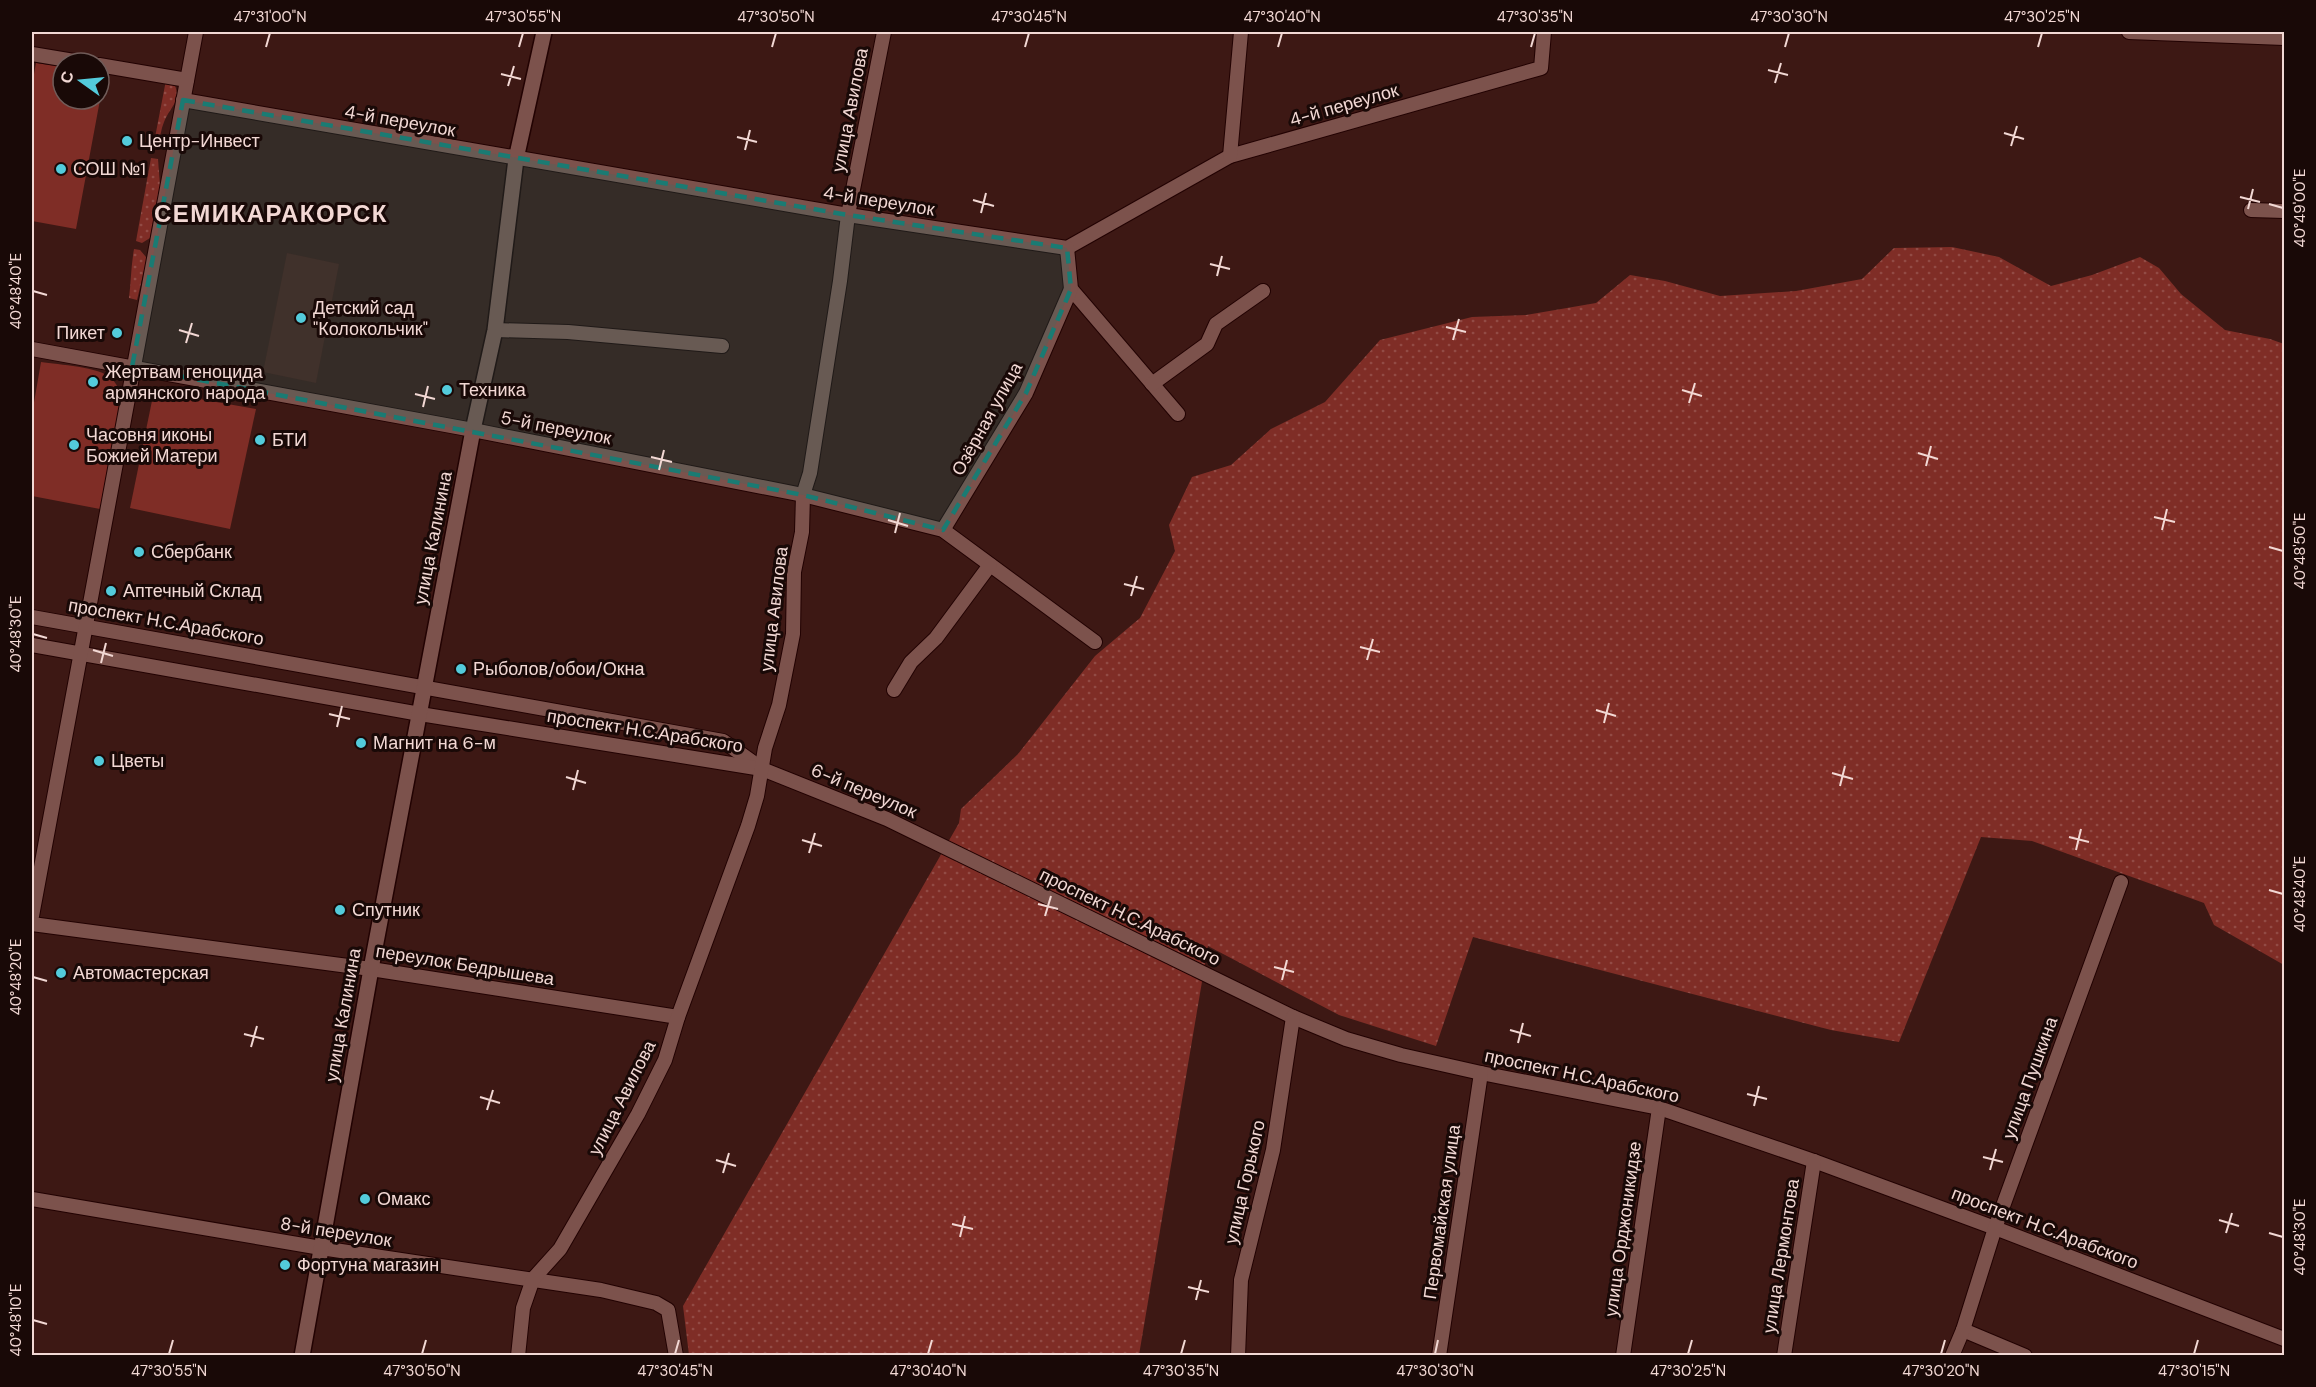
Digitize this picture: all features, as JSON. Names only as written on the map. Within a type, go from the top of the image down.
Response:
[{"type":"main road","name":"улица Калинина","points":[[302,1356],[371,969],[473,430],[495,330],[516,159],[544,32]]},
{"type":"street","points":[[32,916],[132,367],[196,32]]},
{"type":"street","name":"улица Авилова","points":[[518,1356],[523,1308],[533,1279],[560,1249],[638,1114],[665,1060],[678,1017],[757,796],[765,748],[779,705],[793,634],[794,572],[802,532],[803,495],[810,473],[848,215],[884,32]]},
{"type":"street","points":[[1230,156],[1241,32]]},
{"type":"street","name":"4-й переулок","points":[[183,100],[848,215],[1067,248],[1230,156],[1541,68],[1544,32]]},
{"type":"street","points":[[2129,32],[2284,39]]},
{"type":"street","points":[[32,54],[51,57]]},
{"type":"street","points":[[111,67],[187,80]]},
{"type":"street","points":[[2251,210],[2284,211]]},
{"type":"street","points":[[1067,248],[1071,289],[1178,414]]},
{"type":"street","name":"Озёрная улица","points":[[943,530],[1026,393],[1071,289]]},
{"type":"street","points":[[1152,384],[1207,344],[1216,324],[1263,291]]},
{"type":"street","points":[[495,330],[568,332],[722,346]]},
{"type":"street","name":"5-й переулок","points":[[32,349],[473,430],[803,495],[943,530],[1095,642]]},
{"type":"street","points":[[894,690],[911,662],[936,638],[990,565]]},
{"type":"street","name":"проспект Н.С.Арабского","points":[[32,617],[723,741],[762,769]]},
{"type":"street","name":"проспект Н.С.Арабского","points":[[32,645],[420,714],[762,769]]},
{"type":"street","name":"6-й переулок","points":[[762,769],[887,819],[951,849]]},
{"type":"street","name":"проспект Н.С.Арабского","points":[[951,849],[1293,1017],[1346,1039],[1401,1055],[1481,1073],[1659,1108],[1814,1161],[2284,1339]]},
{"type":"street","name":"улица Пушкина","points":[[1952,1356],[1963,1330],[1995,1228],[2121,882]]},
{"type":"street","name":"переулок Бедрышева","points":[[32,924],[371,969],[678,1017]]},
{"type":"street","name":"улица Горького","points":[[1238,1356],[1241,1280],[1273,1150],[1293,1017]]},
{"type":"street","name":"Первомайская улица","points":[[1439,1356],[1481,1073]]},
{"type":"street","name":"улица Орджоникидзе","points":[[1623,1356],[1659,1108]]},
{"type":"street","name":"улица Лермонтова","points":[[1784,1356],[1814,1161]]},
{"type":"street","name":"8-й переулок","points":[[32,1199],[321,1248],[533,1279],[656,1303],[668,1310],[676,1356]]},
{"type":"street","points":[[1963,1330],[2025,1356]]},
{"type":"highlighted area","points":[[183,100],[848,215],[1067,248],[1071,289],[1026,393],[943,530],[803,495],[132,367]]},
{"type":"shaded area","name":"СОШ №1","points":[[36,63],[51,65],[51,111],[98,111],[76,229],[32,221],[32,85]]},
{"type":"shaded area","points":[[166,80],[173,81],[177,93],[175,103],[164,122],[158,146],[153,148]]},
{"type":"shaded area","points":[[151,158],[158,159],[160,186],[150,238],[142,243],[136,241]]},
{"type":"shaded area","points":[[1952,247],[1999,257],[2051,286],[2092,275],[2140,257],[2159,268],[2181,294],[2225,330],[2284,344],[2284,965],[2214,925],[2204,903],[2032,841],[1981,837],[1899,1042],[1831,1030],[1473,937],[1436,1046],[1339,1015],[1208,946],[1139,1355],[689,1355],[683,1306],[959,823],[961,809],[1018,754],[1095,656],[1140,618],[1175,551],[1169,525],[1192,477],[1231,465],[1271,429],[1325,402],[1380,340],[1472,317],[1526,315],[1596,303],[1630,275],[1665,281],[1720,296],[1796,291],[1862,279],[1894,248]]},
{"type":"shaded area","points":[[134,249],[140,250],[146,257],[137,300],[129,298]]},
{"type":"shaded area","name":"Детский сад \"Колокольчик\"","points":[[287,253],[339,264],[316,383],[263,372]]},
{"type":"shaded area","points":[[41,362],[98,371],[112,379],[119,390],[121,397],[100,509],[32,496],[32,414]]},
{"type":"shaded area","points":[[154,391],[256,409],[230,529],[130,508]]},
{"type":"place","name":"Центр-Инвест","points":[[127,141]]},
{"type":"place","name":"СОШ №1","points":[[61,169]]},
{"type":"place","name":"Детский сад \"Колокольчик\"","points":[[301,318]]},
{"type":"place","name":"Пикет","points":[[117,333]]},
{"type":"place","name":"Жертвам геноцида армянского народа","points":[[93,382]]},
{"type":"place","name":"Техника","points":[[447,390]]},
{"type":"place","name":"БТИ","points":[[260,440]]},
{"type":"place","name":"Часовня иконы Божией Матери","points":[[74,445]]},
{"type":"place","name":"Сбербанк","points":[[139,552]]},
{"type":"place","name":"Аптечный Склад","points":[[111,591]]},
{"type":"place","name":"Рыболов/обои/Окна","points":[[461,669]]},
{"type":"place","name":"Магнит на 6-м","points":[[361,743]]},
{"type":"place","name":"Цветы","points":[[99,761]]},
{"type":"place","name":"Спутник","points":[[340,910]]},
{"type":"place","name":"Автомастерская","points":[[61,973]]},
{"type":"place","name":"Омакс","points":[[365,1199]]},
{"type":"place","name":"Фортуна магазин","points":[[285,1265]]},
{"type":"district","name":"СЕМИКАРАКОРСК","points":[[271,213]]}]
